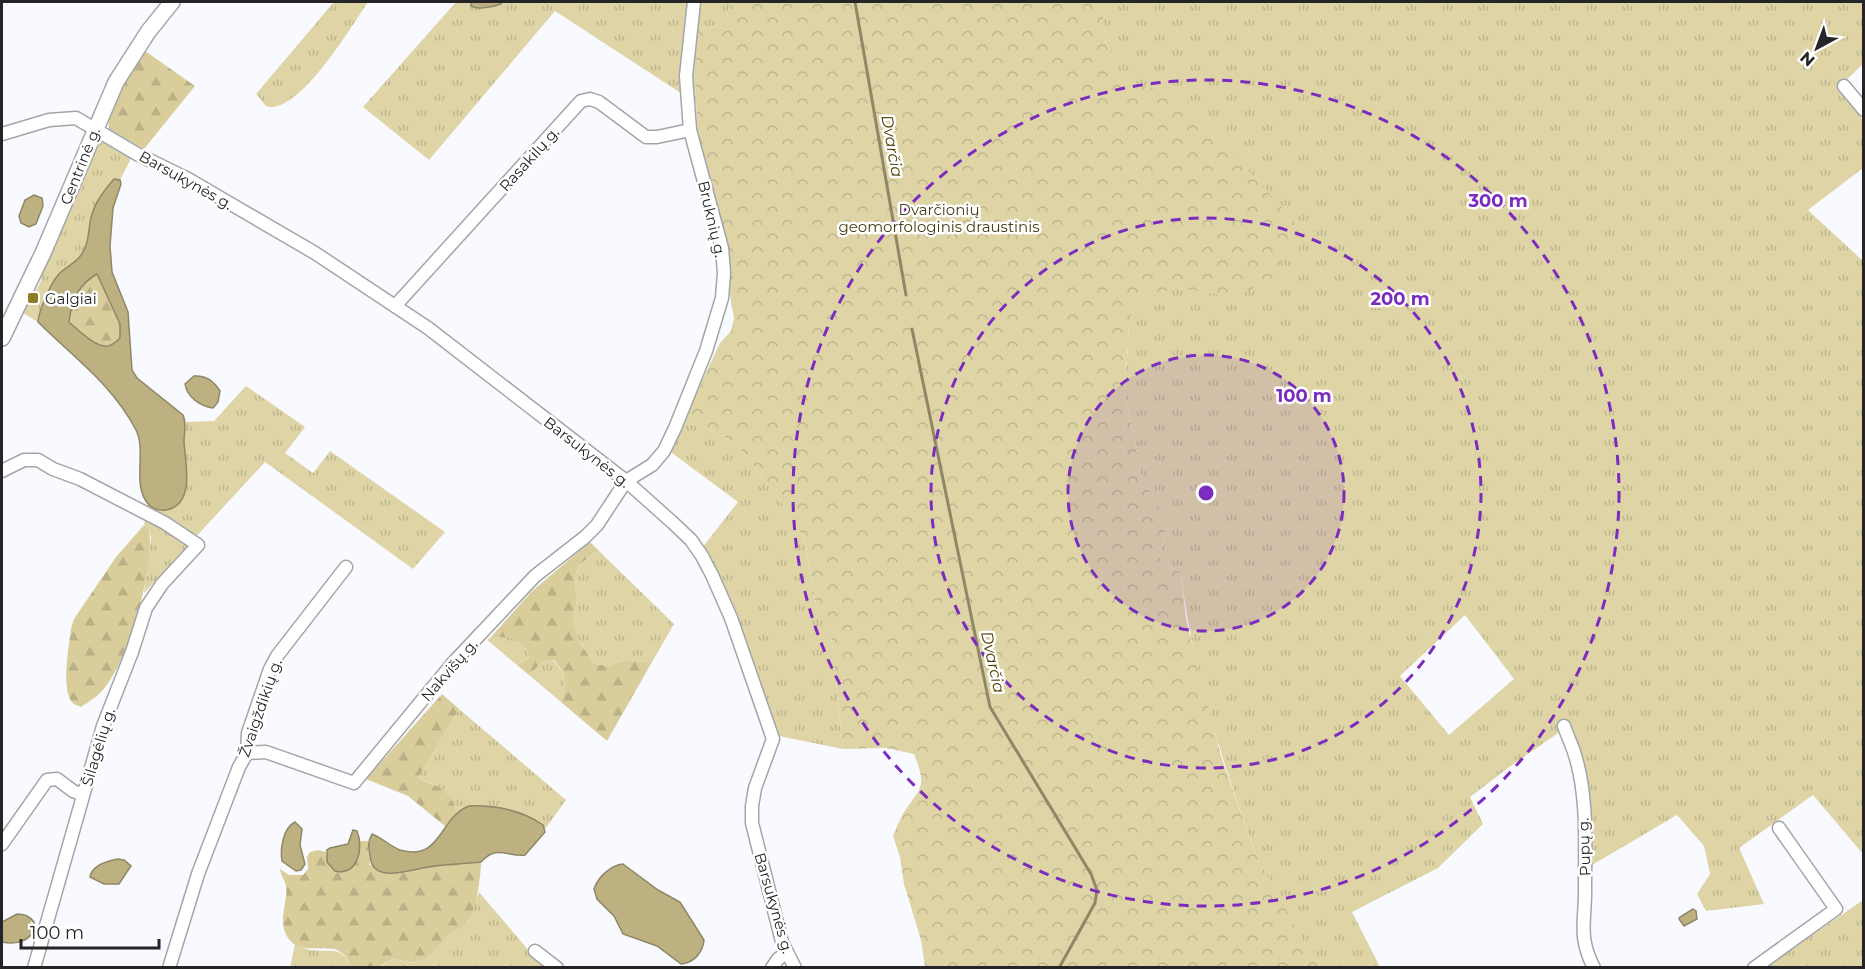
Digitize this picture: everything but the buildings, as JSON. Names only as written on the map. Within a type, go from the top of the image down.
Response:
[{"type":"main road","name":"Centrinė g.","points":[[2,338],[43,253],[116,82],[172,2]]},
{"type":"street","name":"Bruknių g.","points":[[626,481],[652,465],[664,451],[706,351],[722,298],[724,273],[722,248],[690,130],[686,76],[694,2]]},
{"type":"street","points":[[1844,86],[1863,110]]},
{"type":"street","name":"Rasakilų g.","points":[[396,306],[581,102],[590,99],[599,102],[646,137],[690,130]]},
{"type":"street","name":"Barsukynės g.","points":[[2,134],[49,120],[70,117],[85,122],[137,154],[188,179],[315,253],[428,328],[626,481],[691,540],[702,556],[731,618],[772,739],[755,788],[752,823],[782,942],[795,968]]},
{"type":"street","name":"Šilagėlių g.","points":[[2,471],[24,460],[38,460],[165,523],[198,545],[162,584],[146,608],[132,652],[103,726],[34,968]]},
{"type":"street","name":"Nakvišų g.","points":[[247,753],[266,752],[354,783],[452,664],[535,576],[597,525],[626,481]]},
{"type":"street","name":"Žvaigždikių g.","points":[[169,968],[198,874],[239,767],[247,753],[248,733],[270,669],[277,656],[346,567]]},
{"type":"street","name":"Pupų g.","points":[[1564,726],[1575,753],[1580,777],[1586,891],[1582,931],[1594,968]]},
{"type":"street","points":[[2,844],[47,780],[57,779],[83,795]]},
{"type":"street","points":[[1754,968],[1836,909],[1779,828]]},
{"type":"street","points":[[535,951],[557,968]]},
{"type":"street","points":[[772,968],[786,953]]},
{"type":"green space","points":[[334,2],[368,2],[337,48],[308,84],[293,98],[279,106],[266,106],[256,94]]},
{"type":"green space","points":[[456,2],[731,2],[720,25],[702,28],[694,57],[696,103],[555,11],[429,160],[363,107]]},
{"type":"green space","name":"Dvarčionių geomorfologinis draustinis","points":[[731,2],[1103,2],[1103,34],[1120,82],[1179,93],[1299,227],[1272,280],[1233,297],[1178,288],[1140,299],[1134,308],[1129,325],[1125,393],[1142,479],[1160,508],[1166,524],[1160,561],[1181,573],[1186,619],[1221,756],[1256,856],[1318,967],[925,967],[921,940],[904,884],[900,857],[893,836],[903,814],[920,787],[921,774],[914,754],[886,748],[843,749],[830,625],[816,605],[806,546],[798,528],[780,500],[735,442],[702,426],[682,423],[720,343],[731,331],[734,318],[729,290],[727,250],[703,159],[697,125],[694,57],[697,32],[702,28],[720,25]]},
{"type":"green space","points":[[1103,2],[1863,2],[1863,64],[1838,88],[1863,120],[1863,168],[1808,210],[1863,261],[1863,854],[1813,795],[1739,848],[1764,904],[1706,911],[1697,894],[1710,874],[1704,846],[1677,815],[1592,865],[1580,762],[1567,727],[1470,797],[1483,824],[1438,868],[1352,912],[1380,967],[1266,967],[922,113],[1256,855],[1210,716],[1193,645],[1181,573],[1160,561],[1166,524],[1160,508],[1142,479],[1125,393],[1129,325],[1134,308],[1140,299],[1120,82],[1103,34]],"holes":[[[1465,615],[1514,679],[1449,735],[1400,676]]]},
{"type":"green space","points":[[145,51],[195,86],[144,149],[112,131],[109,128],[109,120],[128,77]]},
{"type":"green space","points":[[99,140],[133,155],[120,180],[114,179],[98,199],[92,214],[84,250],[79,258],[55,279],[48,291],[38,322],[23,313],[41,281],[42,268]]},
{"type":"green space","points":[[97,273],[120,324],[121,338],[108,346],[92,341],[69,322],[77,294]]},
{"type":"green space","points":[[246,386],[305,427],[285,453],[313,473],[330,451],[445,532],[413,569],[265,462],[144,593],[151,538],[149,529],[144,525],[148,504],[164,509],[179,502],[187,466],[184,440],[186,422],[214,421]]},
{"type":"green space","points":[[682,423],[702,426],[735,442],[780,500],[798,528],[806,546],[816,605],[830,624],[843,749],[779,736],[714,566],[702,548],[738,502],[668,450]]},
{"type":"green space","points":[[144,525],[149,529],[148,566],[131,636],[113,676],[101,693],[81,707],[71,701],[66,683],[71,628],[74,619],[116,557]]},
{"type":"green space","points":[[590,542],[598,550],[578,566],[574,580],[577,600],[573,619],[579,642],[595,664],[608,666],[626,660],[652,662],[607,741],[561,702],[565,680],[554,660],[542,662],[529,675],[517,665],[530,657],[523,645],[510,638],[491,637],[531,592]]},
{"type":"green space","points":[[598,550],[674,624],[652,662],[626,660],[608,666],[595,664],[579,642],[573,619],[577,600],[574,580],[578,566]]},
{"type":"green space","points":[[511,636],[524,646],[530,657],[517,665],[487,640],[491,637]]},
{"type":"green space","points":[[553,660],[565,680],[561,702],[529,675],[542,662]]},
{"type":"green space","points":[[442,694],[459,709],[418,778],[443,789],[451,798],[457,813],[446,827],[408,796],[366,779]]},
{"type":"green space","points":[[459,709],[566,800],[545,829],[529,816],[503,808],[476,807],[457,813],[451,798],[444,790],[418,778]]},
{"type":"green space","points":[[359,841],[368,841],[370,865],[403,872],[433,866],[481,862],[477,895],[470,920],[449,934],[428,957],[414,962],[390,960],[381,967],[353,968],[345,956],[337,950],[306,948],[294,944],[283,927],[286,886],[280,869],[289,875],[303,875],[308,869],[307,857],[310,852],[318,850],[326,852],[326,856]]},
{"type":"green space","points":[[479,892],[530,952],[550,968],[381,968],[389,961],[416,962],[431,954],[451,932],[469,922]]},
{"type":"green space","points":[[1863,900],[1863,967],[1767,967]]},
{"type":"green space","points":[[295,944],[310,950],[339,952],[353,967],[290,968]]},
{"type":"shaded area","points":[[471,2],[502,2],[481,8],[471,6]]},
{"type":"shaded area","points":[[114,179],[120,180],[121,184],[113,208],[110,246],[112,272],[128,312],[132,370],[137,378],[183,415],[185,422],[187,481],[185,491],[182,500],[166,510],[153,508],[144,497],[140,479],[139,439],[127,414],[92,372],[38,322],[48,291],[55,279],[79,258],[84,250],[94,209],[101,195]],"holes":[[[97,274],[120,324],[120,338],[112,345],[103,346],[87,337],[69,322],[77,294],[85,283]]]},
{"type":"shaded area","points":[[34,195],[42,198],[43,206],[36,224],[29,227],[21,223],[19,216],[25,200]]},
{"type":"shaded area","points":[[194,376],[209,379],[220,391],[218,402],[213,408],[199,403],[188,393],[185,384]]},
{"type":"shaded area","points":[[469,806],[488,806],[517,812],[543,825],[545,832],[525,855],[497,852],[481,862],[435,866],[394,873],[385,873],[372,865],[369,840],[372,834],[400,850],[414,852],[424,850],[439,837],[451,819]]},
{"type":"shaded area","points":[[295,822],[302,829],[300,845],[305,864],[301,870],[296,871],[282,861],[281,856],[285,834]]},
{"type":"shaded area","points":[[353,830],[357,831],[360,845],[357,859],[349,869],[335,871],[327,862],[327,850],[348,844]]},
{"type":"shaded area","points":[[124,860],[131,866],[119,884],[104,884],[90,877],[97,867],[105,862]]},
{"type":"shaded area","points":[[623,864],[658,890],[680,902],[704,940],[700,953],[694,959],[681,964],[657,946],[623,934],[614,916],[597,899],[594,889],[606,872]]},
{"type":"shaded area","points":[[1693,909],[1696,911],[1697,919],[1684,926],[1680,917]]},
{"type":"shaded area","points":[[17,914],[27,916],[34,922],[32,934],[19,942],[2,942],[2,922]]},
{"type":"waterway","name":"Dvarčia","points":[[855,2],[906,295]]},
{"type":"waterway","name":"Dvarčia","points":[[912,329],[990,707],[1091,874],[1097,890],[1095,903],[1059,968]]},
{"type":"place","name":"Galgiai","points":[[33,298]]}]
